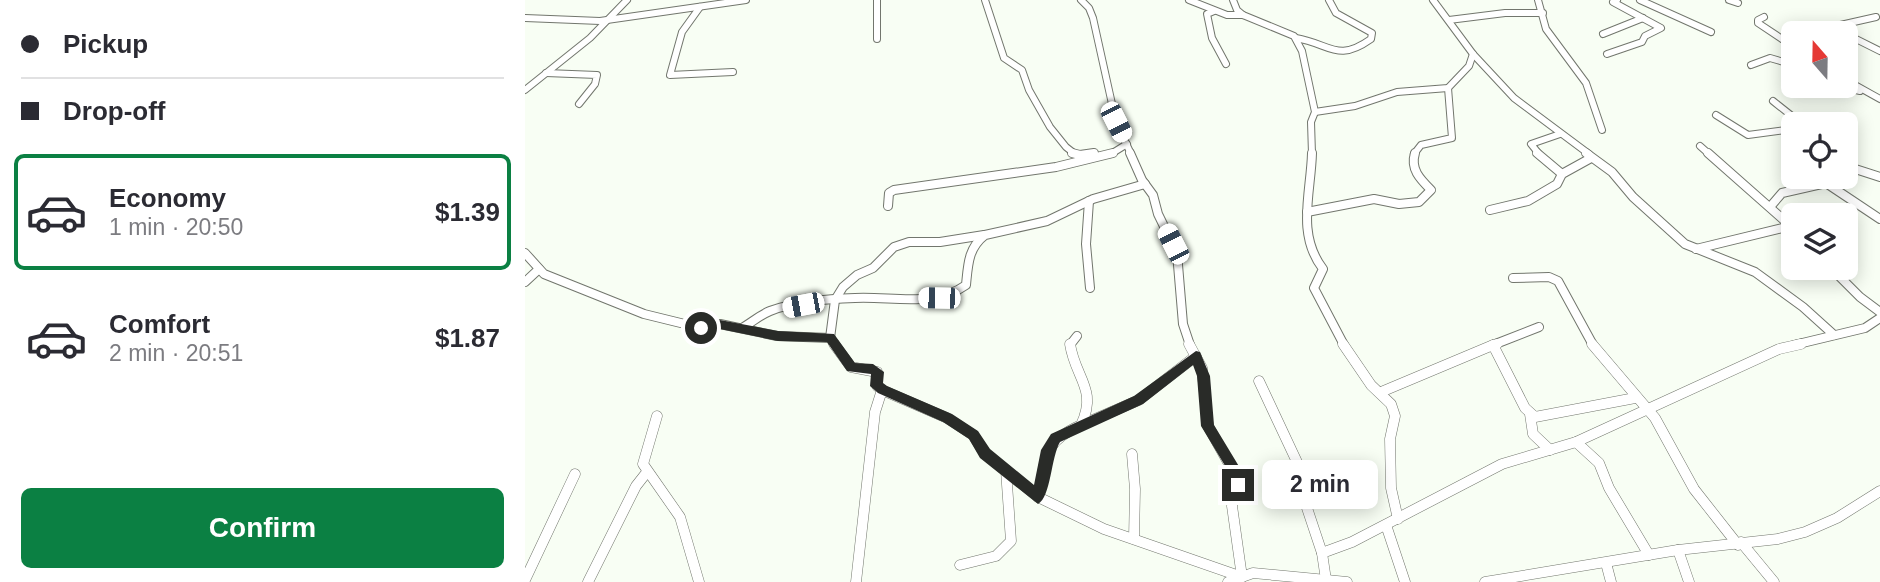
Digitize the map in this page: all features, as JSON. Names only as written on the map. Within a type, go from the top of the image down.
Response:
[{"type":"street","points":[[525,90],[610,20],[627,0]]},
{"type":"street","points":[[525,18],[610,20],[746,0]]},
{"type":"street","points":[[877,0],[877,39]]},
{"type":"street","points":[[985,0],[991,10],[995,41],[1003,59],[1006,64],[1022,70],[1027,90],[1048,125],[1071,152],[1079,155],[1124,146]]},
{"type":"street","points":[[1081,0],[1089,8],[1093,18],[1113,113],[1124,146],[1153,195],[1158,214],[1177,253],[1183,324],[1203,376],[1208,426],[1238,480],[1232,506],[1242,577]]},
{"type":"street","points":[[1189,0],[1227,15],[1243,15]]},
{"type":"street","points":[[1233,0],[1237,10],[1243,15],[1296,38],[1345,54],[1353,52],[1371,39],[1372,33],[1336,13],[1329,0]]},
{"type":"street","points":[[1433,0],[1473,54],[1514,98],[1612,172],[1633,197],[1685,244],[1755,272],[1803,307],[1834,335]]},
{"type":"street","points":[[1538,0],[1546,29],[1586,83],[1602,130]]},
{"type":"street","points":[[1607,54],[1642,42],[1647,35],[1661,28],[1616,6],[1613,2],[1617,0]]},
{"type":"street","points":[[1640,0],[1711,32]]},
{"type":"street","points":[[1729,0],[1738,3]]},
{"type":"street","points":[[699,7],[684,25],[677,41],[670,75],[733,72]]},
{"type":"street","points":[[1214,10],[1207,15],[1212,38],[1226,64]]},
{"type":"street","points":[[1449,20],[1505,13],[1543,13]]},
{"type":"street","points":[[1764,17],[1758,20],[1758,23],[1781,38]]},
{"type":"street","points":[[1858,21],[1876,17]]},
{"type":"street","points":[[1603,34],[1643,18]]},
{"type":"street","points":[[1296,38],[1302,51],[1315,112]]},
{"type":"street","points":[[1859,40],[1880,51]]},
{"type":"street","points":[[1398,519],[1391,488],[1390,439],[1395,416],[1381,392],[1371,385],[1343,344],[1314,288],[1323,269],[1316,262],[1308,230],[1306,195],[1313,156],[1310,131],[1312,116],[1315,112],[1355,106],[1397,92],[1448,88],[1469,66],[1473,54]]},
{"type":"street","points":[[1751,65],[1770,58],[1781,61]]},
{"type":"street","points":[[546,73],[595,73],[598,76],[595,84],[579,104]]},
{"type":"street","points":[[1307,212],[1374,199],[1399,204],[1419,202],[1431,190],[1417,177],[1413,158],[1421,145],[1452,138],[1448,88]]},
{"type":"street","points":[[1859,88],[1880,99]]},
{"type":"street","points":[[1859,90],[1863,91]]},
{"type":"street","points":[[1773,101],[1787,112]]},
{"type":"street","points":[[1716,115],[1748,135],[1781,131]]},
{"type":"street","points":[[1560,134],[1531,144],[1536,152],[1562,174]]},
{"type":"street","points":[[888,206],[889,193],[894,190],[1056,167],[1108,156],[1124,146]]},
{"type":"street","points":[[1700,146],[1781,218]]},
{"type":"street","points":[[1490,210],[1528,201],[1557,184],[1562,174],[1591,158]]},
{"type":"street","points":[[1858,170],[1880,177]]},
{"type":"street","points":[[1770,207],[1782,193],[1826,183],[1880,219]]},
{"type":"street","points":[[1145,184],[1089,201],[1047,221],[985,235],[900,243],[888,251],[873,268],[849,281],[835,300],[830,338],[851,368],[877,372],[877,386],[882,390],[947,418],[973,435],[985,454],[1038,497],[1104,529],[1242,577]]},
{"type":"street","points":[[1089,201],[1086,263],[1090,288]]},
{"type":"street","points":[[1696,249],[1781,230]]},
{"type":"street","points":[[743,328],[769,312],[835,300],[939,298],[954,294],[966,285],[969,255],[977,241],[985,235]]},
{"type":"street","points":[[525,253],[539,269],[575,287],[644,314],[701,328],[720,324],[778,336],[830,338]]},
{"type":"street","points":[[525,282],[539,269]]},
{"type":"street","points":[[1513,278],[1549,277],[1558,281],[1596,351],[1648,411],[1709,511],[1774,582]]},
{"type":"street","points":[[1843,280],[1880,312]]},
{"type":"street","points":[[1322,553],[1387,525],[1502,464],[1576,443],[1779,349],[1864,328],[1880,318]]},
{"type":"street","points":[[1381,392],[1539,327]]},
{"type":"street","points":[[1077,336],[1070,343],[1072,356],[1089,397],[1087,412],[1081,425]]},
{"type":"street","points":[[1493,345],[1530,414],[1533,434],[1550,450]]},
{"type":"street","points":[[1038,497],[1050,444],[1063,433],[1139,400],[1196,356]]},
{"type":"street","points":[[1259,381],[1297,462],[1306,505],[1322,553],[1326,579]]},
{"type":"street","points":[[856,582],[875,412],[882,390]]},
{"type":"street","points":[[1530,414],[1542,417],[1635,398]]},
{"type":"street","points":[[657,416],[643,464],[680,517],[689,539],[699,582]]},
{"type":"street","points":[[1576,443],[1590,452],[1599,463],[1609,488],[1649,555]]},
{"type":"street","points":[[1132,454],[1135,489],[1134,539]]},
{"type":"street","points":[[960,565],[998,556],[1007,549],[1011,541],[1006,470]]},
{"type":"street","points":[[588,582],[636,486],[647,472]]},
{"type":"street","points":[[525,580],[575,474]]},
{"type":"street","points":[[1485,582],[1524,580],[1678,550],[1778,539],[1805,532],[1847,513],[1880,491]]},
{"type":"street","points":[[1387,525],[1405,582]]},
{"type":"street","points":[[1678,550],[1689,582]]},
{"type":"street","points":[[1606,563],[1611,582]]},
{"type":"street","points":[[1228,582],[1253,573],[1300,580],[1326,579],[1347,582]]},
{"type":"route","points":[[701,328],[720,324],[778,336],[830,338],[851,368],[873,369],[877,372],[877,386],[882,390],[947,418],[973,435],[985,454],[1038,497],[1048,450],[1055,438],[1139,400],[1196,356],[1203,376],[1208,426],[1237,473],[1238,485]]}]
